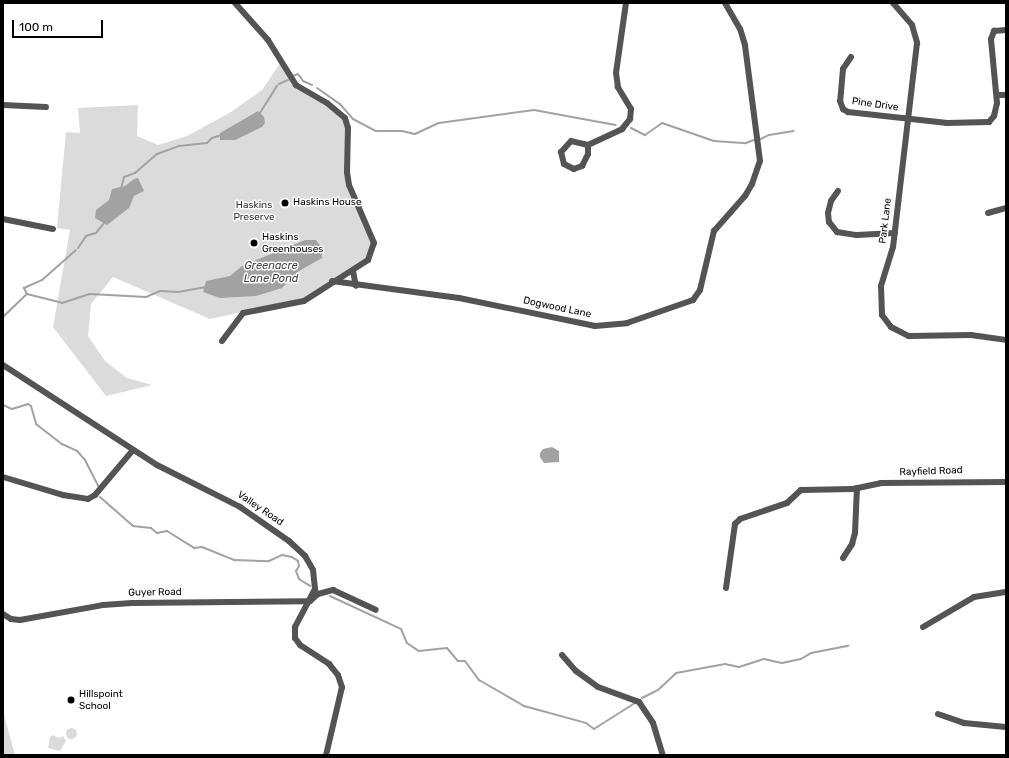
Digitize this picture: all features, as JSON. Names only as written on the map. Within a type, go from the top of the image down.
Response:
[{"type":"street","points":[[222,341],[243,313],[304,301],[332,281],[353,271],[368,260],[374,242],[348,179],[347,122],[336,108],[296,86],[268,40],[235,3]]},
{"type":"street","points":[[588,145],[588,154],[582,166],[574,169],[564,164],[561,152],[571,141],[588,145],[622,129],[630,119],[631,109],[618,87],[616,73],[626,3]]},
{"type":"street","name":"Dogwood Lane","points":[[332,281],[356,286],[459,298],[595,326],[627,323],[693,300],[700,290],[714,231],[745,196],[752,184],[760,161],[745,45],[740,29],[725,3]]},
{"type":"street","name":"Park Lane","points":[[893,3],[912,25],[917,37],[895,233],[892,252],[880,289],[881,310],[889,326],[913,337],[971,335],[1006,340]]},
{"type":"street","points":[[1006,30],[994,31],[991,39],[996,95],[1006,95]]},
{"type":"street","name":"Pine Drive","points":[[851,57],[843,69],[840,101],[843,109],[852,113],[960,123],[991,120],[996,112],[996,95]]},
{"type":"street","points":[[3,105],[46,107]]},
{"type":"street","points":[[838,191],[831,201],[828,213],[829,222],[837,232],[857,235],[895,233]]},
{"type":"street","points":[[988,213],[1006,208]]},
{"type":"street","points":[[3,220],[53,229]]},
{"type":"street","points":[[353,271],[356,286]]},
{"type":"street","name":"Valley Road","points":[[3,365],[169,472],[232,502],[277,532],[305,556],[311,564],[315,580],[315,589],[295,627],[295,638],[300,645],[329,664],[338,675],[342,687],[326,755]]},
{"type":"street","points":[[3,477],[63,496],[88,499],[95,495],[133,450]]},
{"type":"street","name":"Rayfield Road","points":[[726,588],[731,539],[735,524],[740,519],[772,510],[787,503],[801,490],[857,488],[881,483],[1006,482]]},
{"type":"street","points":[[843,558],[852,544],[855,533],[857,488]]},
{"type":"street","points":[[310,601],[318,594],[333,590],[376,610]]},
{"type":"street","points":[[923,627],[974,597],[1006,592]]},
{"type":"street","name":"Guyer Road","points":[[3,614],[11,619],[20,620],[103,605],[132,603],[310,601]]},
{"type":"street","points":[[562,655],[576,671],[598,686],[638,702],[653,723],[663,755]]},
{"type":"street","points":[[938,714],[964,723],[1006,727]]},
{"type":"green space","name":"Haskins Preserve","points":[[281,62],[302,90],[345,118],[348,179],[372,237],[371,255],[310,297],[210,319],[113,277],[91,304],[88,336],[105,361],[127,378],[152,385],[106,396],[53,327],[70,230],[57,228],[66,132],[80,133],[78,108],[138,105],[137,136],[158,145],[187,136],[231,112],[262,90]]},
{"type":"green space","points":[[3,711],[15,755],[3,755]]},
{"type":"green space","points":[[69,728],[73,728],[75,729],[75,737],[69,738],[66,735],[66,731]]},
{"type":"green space","points":[[53,735],[59,738],[63,736],[66,741],[60,751],[48,748],[50,737]]},
{"type":"water","points":[[258,111],[264,117],[265,123],[262,127],[235,140],[220,140],[220,133]]},
{"type":"water","points":[[138,178],[144,191],[134,196],[129,208],[107,225],[95,218],[96,210],[109,200],[112,189],[125,186],[134,179]]},
{"type":"water","name":"Greenacre Lane Pond","points":[[305,240],[316,240],[322,248],[322,258],[299,271],[282,288],[256,296],[220,298],[203,292],[206,281],[230,276],[242,266]]},
{"type":"water","points":[[552,447],[559,451],[559,462],[544,463],[540,457],[540,453],[543,449]]},
{"type":"waterway","points":[[293,76],[298,74],[303,81],[312,85]]},
{"type":"waterway","points":[[279,84],[288,80]]},
{"type":"waterway","points":[[260,113],[277,86]]},
{"type":"waterway","points":[[317,88],[340,104],[353,119],[376,131],[402,131],[415,134],[439,123],[534,110],[616,125]]},
{"type":"waterway","points":[[631,128],[645,135],[662,123],[714,141],[746,143],[754,140]]},
{"type":"waterway","points":[[761,139],[769,135],[794,131]]},
{"type":"waterway","points":[[121,189],[124,177],[135,173],[157,154],[179,146],[207,143],[212,138],[222,135]]},
{"type":"waterway","points":[[78,248],[86,236],[96,233],[105,222]]},
{"type":"waterway","points":[[27,294],[24,288],[42,280],[76,250]]},
{"type":"waterway","points":[[3,317],[27,294],[62,303],[90,294],[146,297],[160,291],[178,292],[205,287]]},
{"type":"waterway","points":[[3,405],[12,409],[28,404],[31,406],[36,424],[62,444],[77,451],[85,460],[98,486]]},
{"type":"waterway","points":[[100,497],[133,526],[151,528],[157,533],[167,531],[194,548],[202,547],[234,560],[269,561],[282,555],[292,557],[298,561],[299,566],[296,571],[299,579],[310,586]]},
{"type":"waterway","points":[[330,596],[401,629],[407,643],[419,651],[447,648],[458,661],[465,661],[479,680],[524,706],[586,723],[594,729],[635,703]]},
{"type":"waterway","points":[[642,698],[658,690],[676,673],[725,664],[739,667],[764,659],[782,663],[801,659],[811,653],[848,646]]},
{"type":"place","name":"Haskins House","points":[[285,203]]},
{"type":"place","name":"Haskins Greenhouses","points":[[254,243]]},
{"type":"place","name":"Hillspoint School","points":[[71,700]]}]
